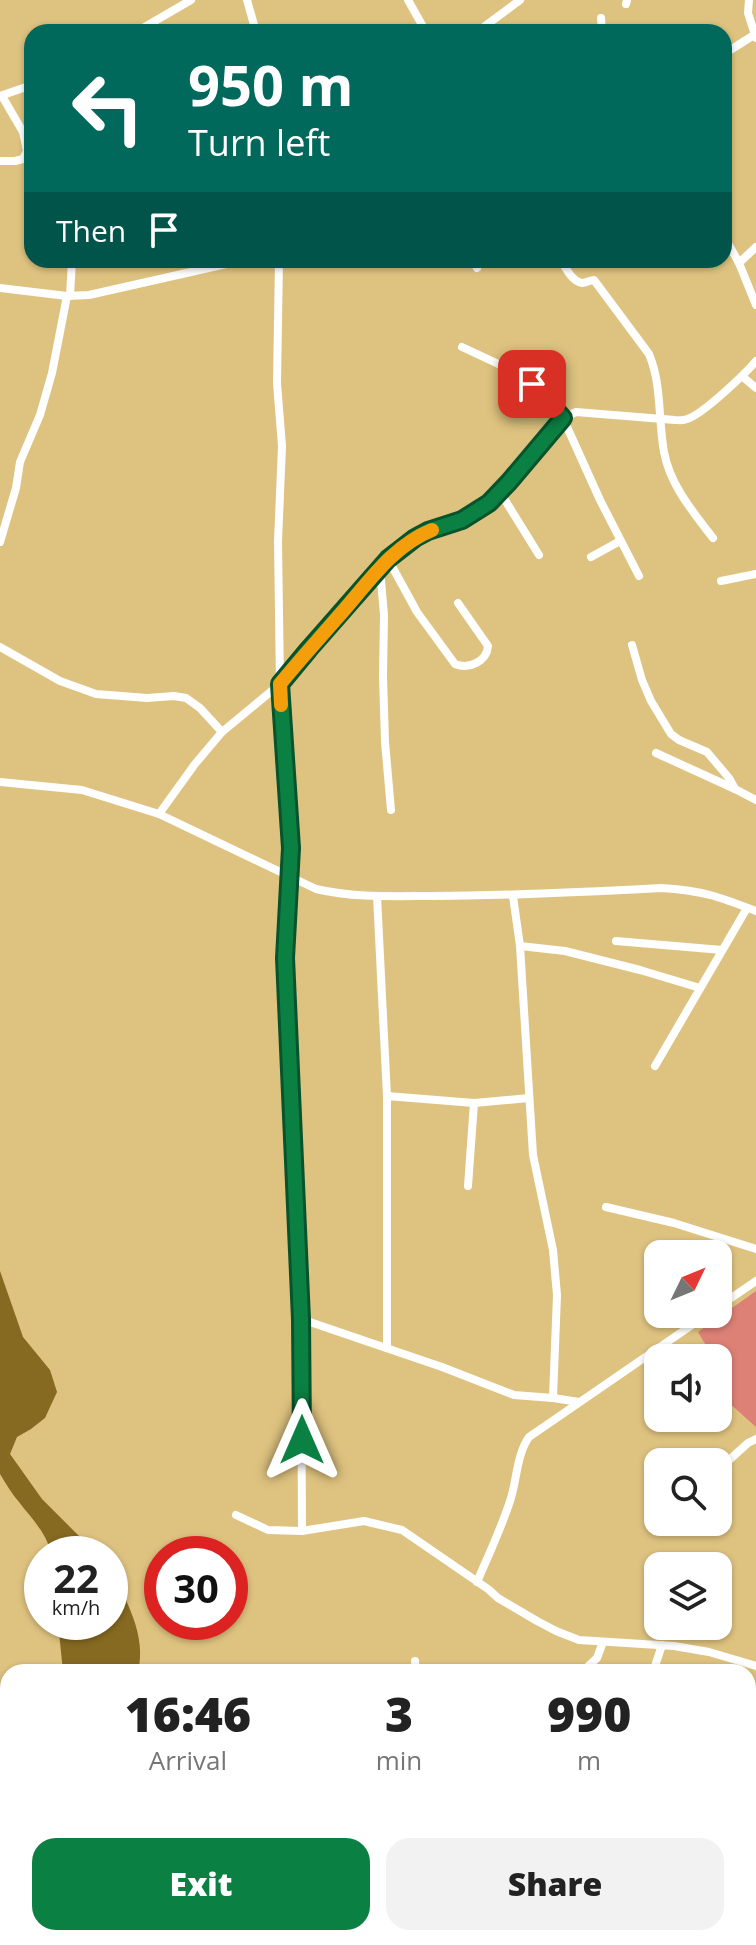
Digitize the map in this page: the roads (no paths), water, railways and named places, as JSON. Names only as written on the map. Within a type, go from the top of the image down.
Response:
[{"type":"street","points":[[150,24],[191,0]]},
{"type":"street","points":[[247,0],[254,24]]},
{"type":"street","points":[[408,0],[422,24]]},
{"type":"street","points":[[488,24],[520,0]]},
{"type":"street","points":[[732,49],[755,36],[748,13],[749,0]]},
{"type":"street","points":[[601,18],[601,24]]},
{"type":"street","points":[[24,88],[1,96],[24,137]]},
{"type":"street","points":[[0,161],[15,161],[24,157]]},
{"type":"street","points":[[739,263],[756,247]]},
{"type":"street","points":[[732,250],[756,305]]},
{"type":"street","points":[[0,542],[16,488],[20,462],[40,415],[52,373],[69,296],[71,268]]},
{"type":"street","points":[[0,288],[69,296],[89,295],[209,268]]},
{"type":"street","points":[[279,268],[277,383],[282,446],[278,541],[280,684],[291,848],[285,958],[301,1319],[302,1531]]},
{"type":"street","points":[[566,268],[577,282],[594,280],[598,284],[649,354],[658,384],[664,454],[669,470],[689,507],[713,538]]},
{"type":"street","points":[[462,347],[511,370],[532,384],[563,418],[639,576]]},
{"type":"street","points":[[159,814],[222,732],[280,684],[388,559],[415,538],[462,520],[489,503],[563,418],[576,412],[688,419],[743,377],[756,361]]},
{"type":"street","points":[[743,377],[756,388]]},
{"type":"street","points":[[500,492],[539,555]]},
{"type":"street","points":[[591,557],[620,541]]},
{"type":"street","points":[[388,559],[417,612],[455,664],[471,666],[483,658],[488,646],[458,603]]},
{"type":"street","points":[[380,569],[384,615],[385,742],[391,810]]},
{"type":"street","points":[[721,581],[756,574]]},
{"type":"street","points":[[632,645],[651,701],[671,734],[707,752],[735,789]]},
{"type":"street","points":[[0,647],[60,681],[96,694],[186,698],[222,732]]},
{"type":"street","points":[[656,753],[756,800]]},
{"type":"street","points":[[0,782],[82,790],[159,814],[316,889],[337,894],[513,896],[661,888],[712,894],[751,909],[722,950],[655,1066]]},
{"type":"street","points":[[377,896],[387,1096],[387,1348]]},
{"type":"street","points":[[513,896],[520,946],[533,1155],[553,1250],[557,1295],[553,1398]]},
{"type":"street","points":[[616,941],[722,950]]},
{"type":"street","points":[[520,946],[565,951],[700,988]]},
{"type":"street","points":[[387,1096],[474,1103],[529,1098]]},
{"type":"street","points":[[468,1186],[474,1103]]},
{"type":"street","points":[[606,1207],[674,1223],[756,1249]]},
{"type":"street","points":[[732,1297],[756,1281]]},
{"type":"street","points":[[301,1319],[514,1395],[579,1402]]},
{"type":"street","points":[[477,1582],[504,1520],[524,1443],[687,1328]]},
{"type":"street","points":[[732,1457],[756,1439]]},
{"type":"street","points":[[236,1515],[268,1530],[302,1531],[364,1521],[402,1530],[498,1598],[556,1631],[579,1640],[662,1645],[709,1652],[749,1664]]},
{"type":"street","points":[[591,1664],[597,1658],[603,1642]]},
{"type":"street","points":[[656,1664],[662,1645]]}]
